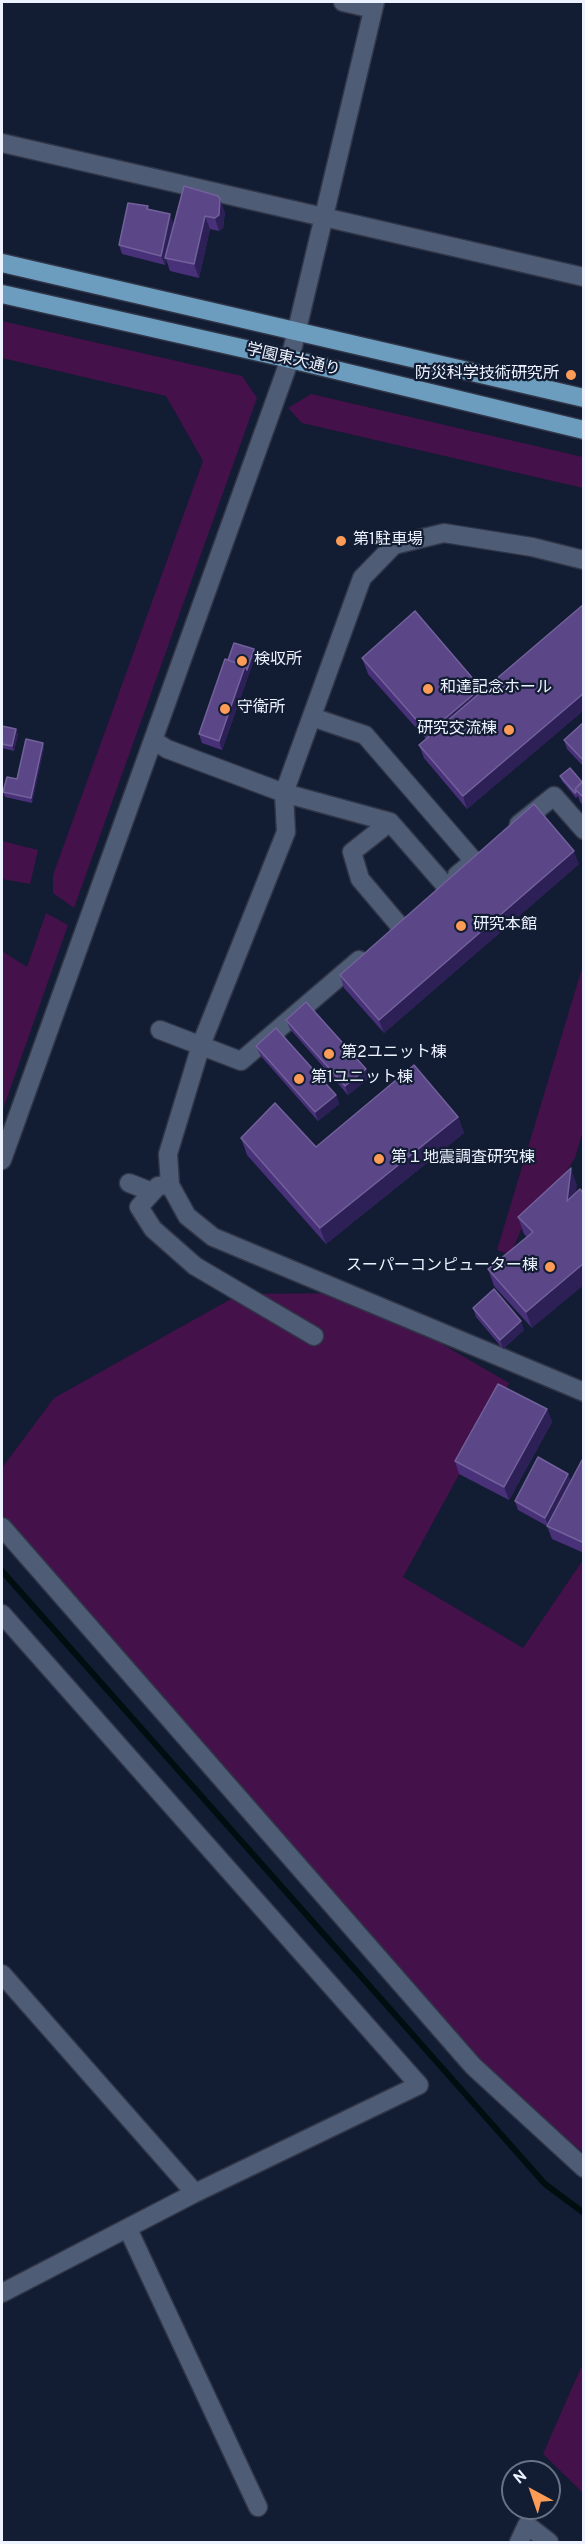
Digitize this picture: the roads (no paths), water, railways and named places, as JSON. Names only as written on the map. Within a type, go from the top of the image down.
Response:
[{"type":"main road","name":"学園東大通り","points":[[2,263],[584,398]]},
{"type":"main road","name":"学園東大通り","points":[[2,294],[290,359],[584,430]]},
{"type":"street","points":[[2,1160],[298,332],[374,5],[343,2]]},
{"type":"street","points":[[2,143],[324,218],[582,272]]},
{"type":"street","points":[[584,560],[532,547],[444,533],[394,545],[362,578],[284,793],[286,832],[201,1045],[168,1154],[170,1185],[187,1216],[213,1237],[584,1392]]},
{"type":"street","points":[[312,717],[365,735],[474,861]]},
{"type":"street","points":[[153,740],[167,749],[284,793],[390,822],[446,885]]},
{"type":"street","points":[[509,832],[554,796],[584,830]]},
{"type":"street","points":[[390,822],[352,852],[360,879],[392,931],[414,912]]},
{"type":"street","points":[[430,898],[491,847]]},
{"type":"street","points":[[160,1030],[241,1061],[371,949]]},
{"type":"street","points":[[129,1183],[152,1192]]},
{"type":"street","points":[[170,1185],[158,1186],[139,1207],[153,1229],[174,1250],[195,1266],[314,1336]]},
{"type":"street","points":[[2,1527],[473,2066],[584,2168]]},
{"type":"street","points":[[2,1614],[419,2085],[195,2193],[2,2293]]},
{"type":"street","points":[[2,1974],[195,2193]]},
{"type":"street","points":[[128,2229],[258,2507]]},
{"type":"street","points":[[519,2542],[527,2525],[549,2542]]},
{"type":"waterway","points":[[2,1571],[545,2184],[584,2213]]},
{"type":"place","name":"防災科学技術研究所","points":[[571,375]]},
{"type":"place","name":"第1駐車場","points":[[341,541]]},
{"type":"place","name":"検収所","points":[[242,661]]},
{"type":"place","name":"和達記念ホール","points":[[428,689]]},
{"type":"place","name":"守衛所","points":[[225,709]]},
{"type":"place","name":"研究交流棟","points":[[509,730]]},
{"type":"place","name":"研究本館","points":[[461,926]]},
{"type":"place","name":"第2ユニット棟","points":[[329,1054]]},
{"type":"place","name":"第1ユニット棟","points":[[299,1079]]},
{"type":"place","name":"第１地震調査研究棟","points":[[379,1159]]},
{"type":"place","name":"スーパーコンピューター棟","points":[[550,1267]]}]
